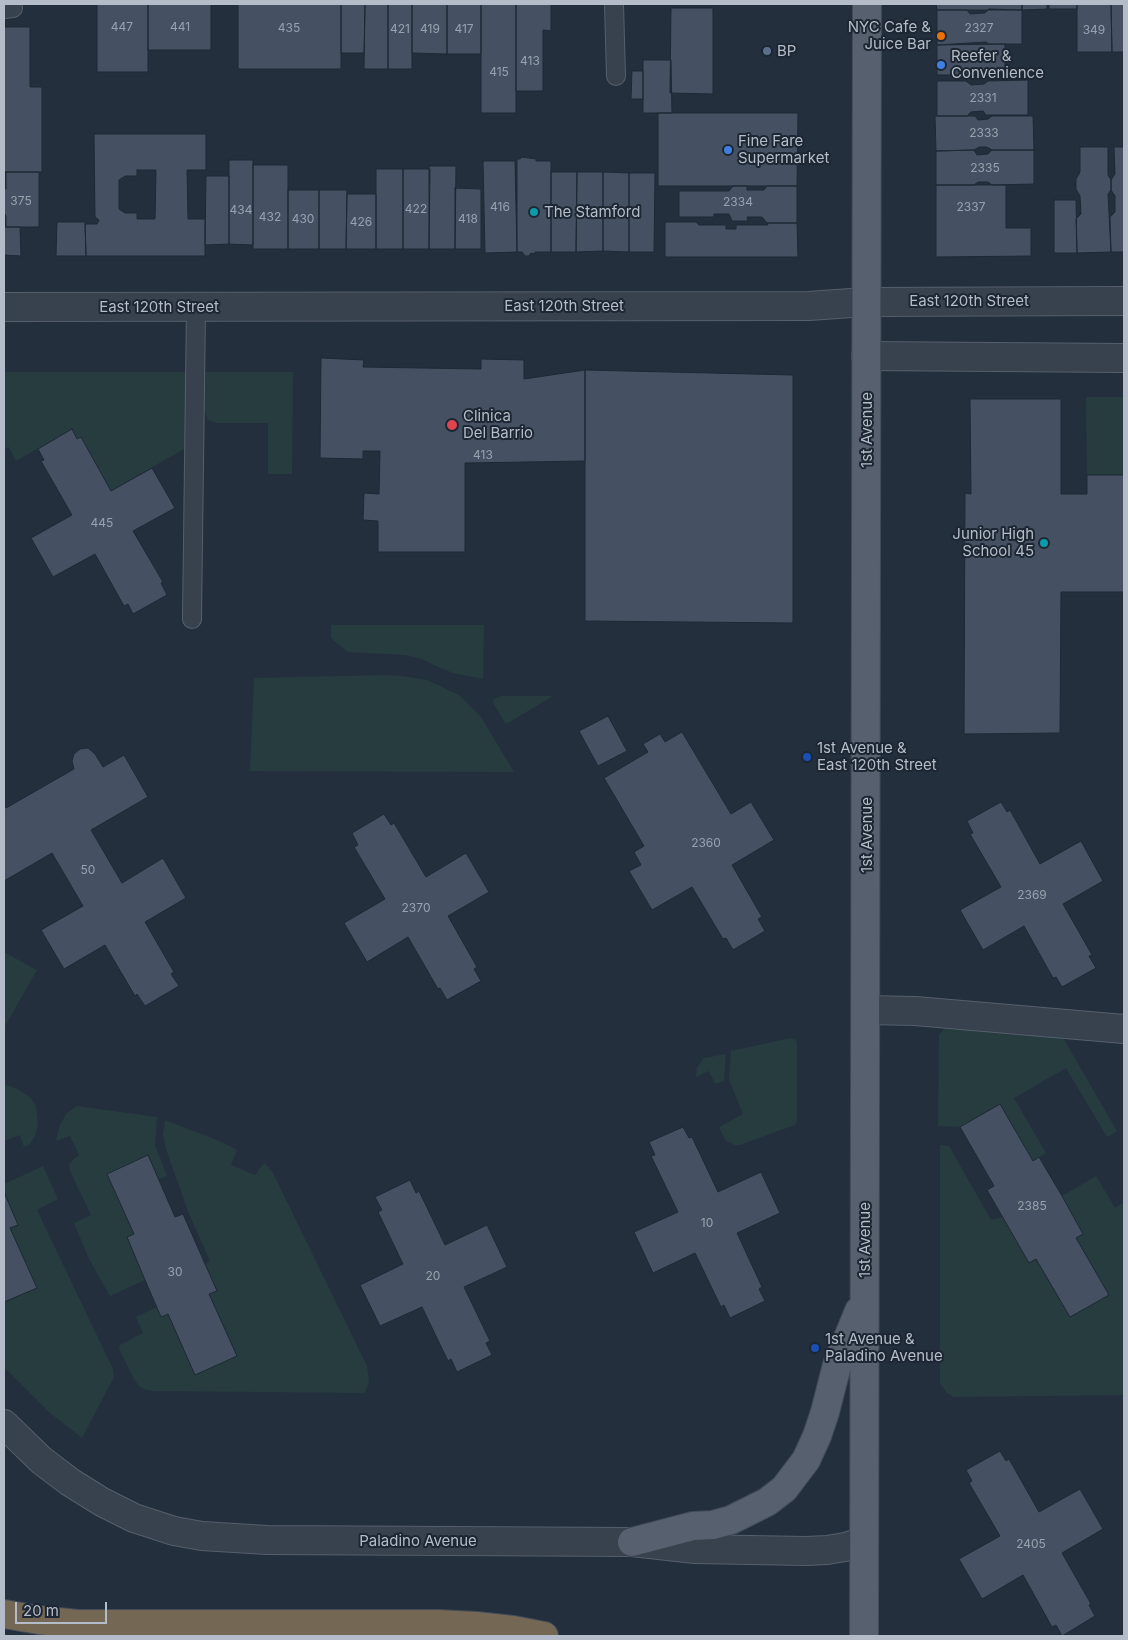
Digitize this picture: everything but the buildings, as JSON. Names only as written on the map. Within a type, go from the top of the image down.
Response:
[{"type":"highway","points":[[4,1614],[77,1624],[111,1625],[438,1624],[513,1630],[544,1636]]},
{"type":"main road","name":"1st Avenue","points":[[864,1636],[867,4]]},
{"type":"main road","points":[[632,1542],[693,1526],[713,1525],[730,1520],[767,1502],[784,1489],[806,1460],[817,1436],[837,1365],[864,1298]]},
{"type":"street","name":"East 120th Street","points":[[4,306],[799,306],[865,302],[1124,301]]},
{"type":"street","points":[[866,356],[1124,358]]},
{"type":"street","points":[[866,1010],[915,1011],[1124,1030]]},
{"type":"street","name":"Paladino Avenue","points":[[4,1424],[41,1460],[70,1482],[102,1502],[134,1518],[174,1531],[202,1536],[267,1540],[632,1542],[695,1549],[806,1551],[845,1547],[864,1541]]},
{"type":"lane","points":[[614,4],[616,76]]},
{"type":"lane","points":[[192,619],[196,307]]},
{"type":"green space","points":[[4,372],[187,372],[189,446],[111,491],[81,438],[77,439],[72,429],[16,461],[9,447],[4,449]]},
{"type":"green space","points":[[202,372],[293,372],[292,474],[268,474],[268,423],[216,423],[208,420],[203,407]]},
{"type":"green space","points":[[1086,397],[1124,397],[1124,475],[1087,475]]},
{"type":"green space","points":[[331,625],[484,625],[483,679],[453,673],[422,659],[406,655],[348,652],[331,638]]},
{"type":"green space","points":[[386,675],[427,680],[459,695],[481,717],[514,772],[250,771],[254,678]]},
{"type":"green space","points":[[501,696],[553,696],[506,724],[493,703],[494,699]]},
{"type":"green space","points":[[4,952],[37,970],[4,1028]]},
{"type":"green space","points":[[947,1025],[1062,1036],[1117,1131],[1107,1137],[1066,1068],[1014,1098],[1046,1153],[1033,1161],[1000,1104],[960,1127],[938,1126],[939,1035]]},
{"type":"green space","points":[[790,1038],[796,1040],[797,1045],[797,1121],[795,1125],[740,1145],[726,1141],[719,1127],[743,1114],[729,1080],[731,1051]]},
{"type":"green space","points":[[726,1054],[724,1081],[715,1084],[709,1071],[696,1077],[697,1067],[704,1058]]},
{"type":"green space","points":[[4,1084],[30,1097],[36,1106],[38,1124],[35,1136],[30,1144],[24,1147],[20,1135],[4,1141]]},
{"type":"green space","points":[[77,1106],[157,1117],[155,1145],[167,1176],[159,1179],[148,1156],[107,1174],[134,1234],[127,1238],[145,1280],[110,1296],[88,1257],[74,1223],[91,1215],[70,1171],[69,1163],[79,1155],[70,1136],[56,1141],[60,1125],[66,1114]]},
{"type":"green space","points":[[165,1120],[222,1142],[237,1150],[231,1165],[255,1175],[264,1163],[272,1171],[367,1366],[369,1382],[365,1393],[154,1391],[146,1390],[139,1386],[119,1349],[120,1345],[143,1333],[136,1317],[157,1307],[237,1356],[209,1294],[205,1264],[210,1261],[189,1214],[166,1149],[163,1135]]},
{"type":"green space","points":[[940,1145],[949,1146],[991,1220],[1003,1217],[1036,1259],[1070,1317],[1109,1295],[1076,1238],[1062,1196],[1096,1176],[1115,1208],[1124,1202],[1124,1395],[953,1397],[946,1392],[940,1383]]},
{"type":"green space","points":[[43,1166],[58,1199],[37,1210],[113,1369],[114,1377],[82,1438],[50,1413],[4,1367],[4,1302],[37,1288],[10,1228],[18,1225],[4,1192],[4,1184]]},
{"type":"place","name":"NYC Cafe & Juice Bar","points":[[941,36]]},
{"type":"place","name":"BP","points":[[767,51]]},
{"type":"place","name":"Reefer & Convenience","points":[[941,65]]},
{"type":"place","name":"Fine Fare Supermarket","points":[[728,150]]},
{"type":"place","name":"The Stamford","points":[[534,212]]},
{"type":"place","name":"Clinica Del Barrio","points":[[452,425]]},
{"type":"place","name":"Junior High School 45","points":[[1044,543]]},
{"type":"place","name":"1st Avenue & East 120th Street","points":[[807,757]]},
{"type":"place","name":"1st Avenue & Paladino Avenue","points":[[815,1348]]}]
